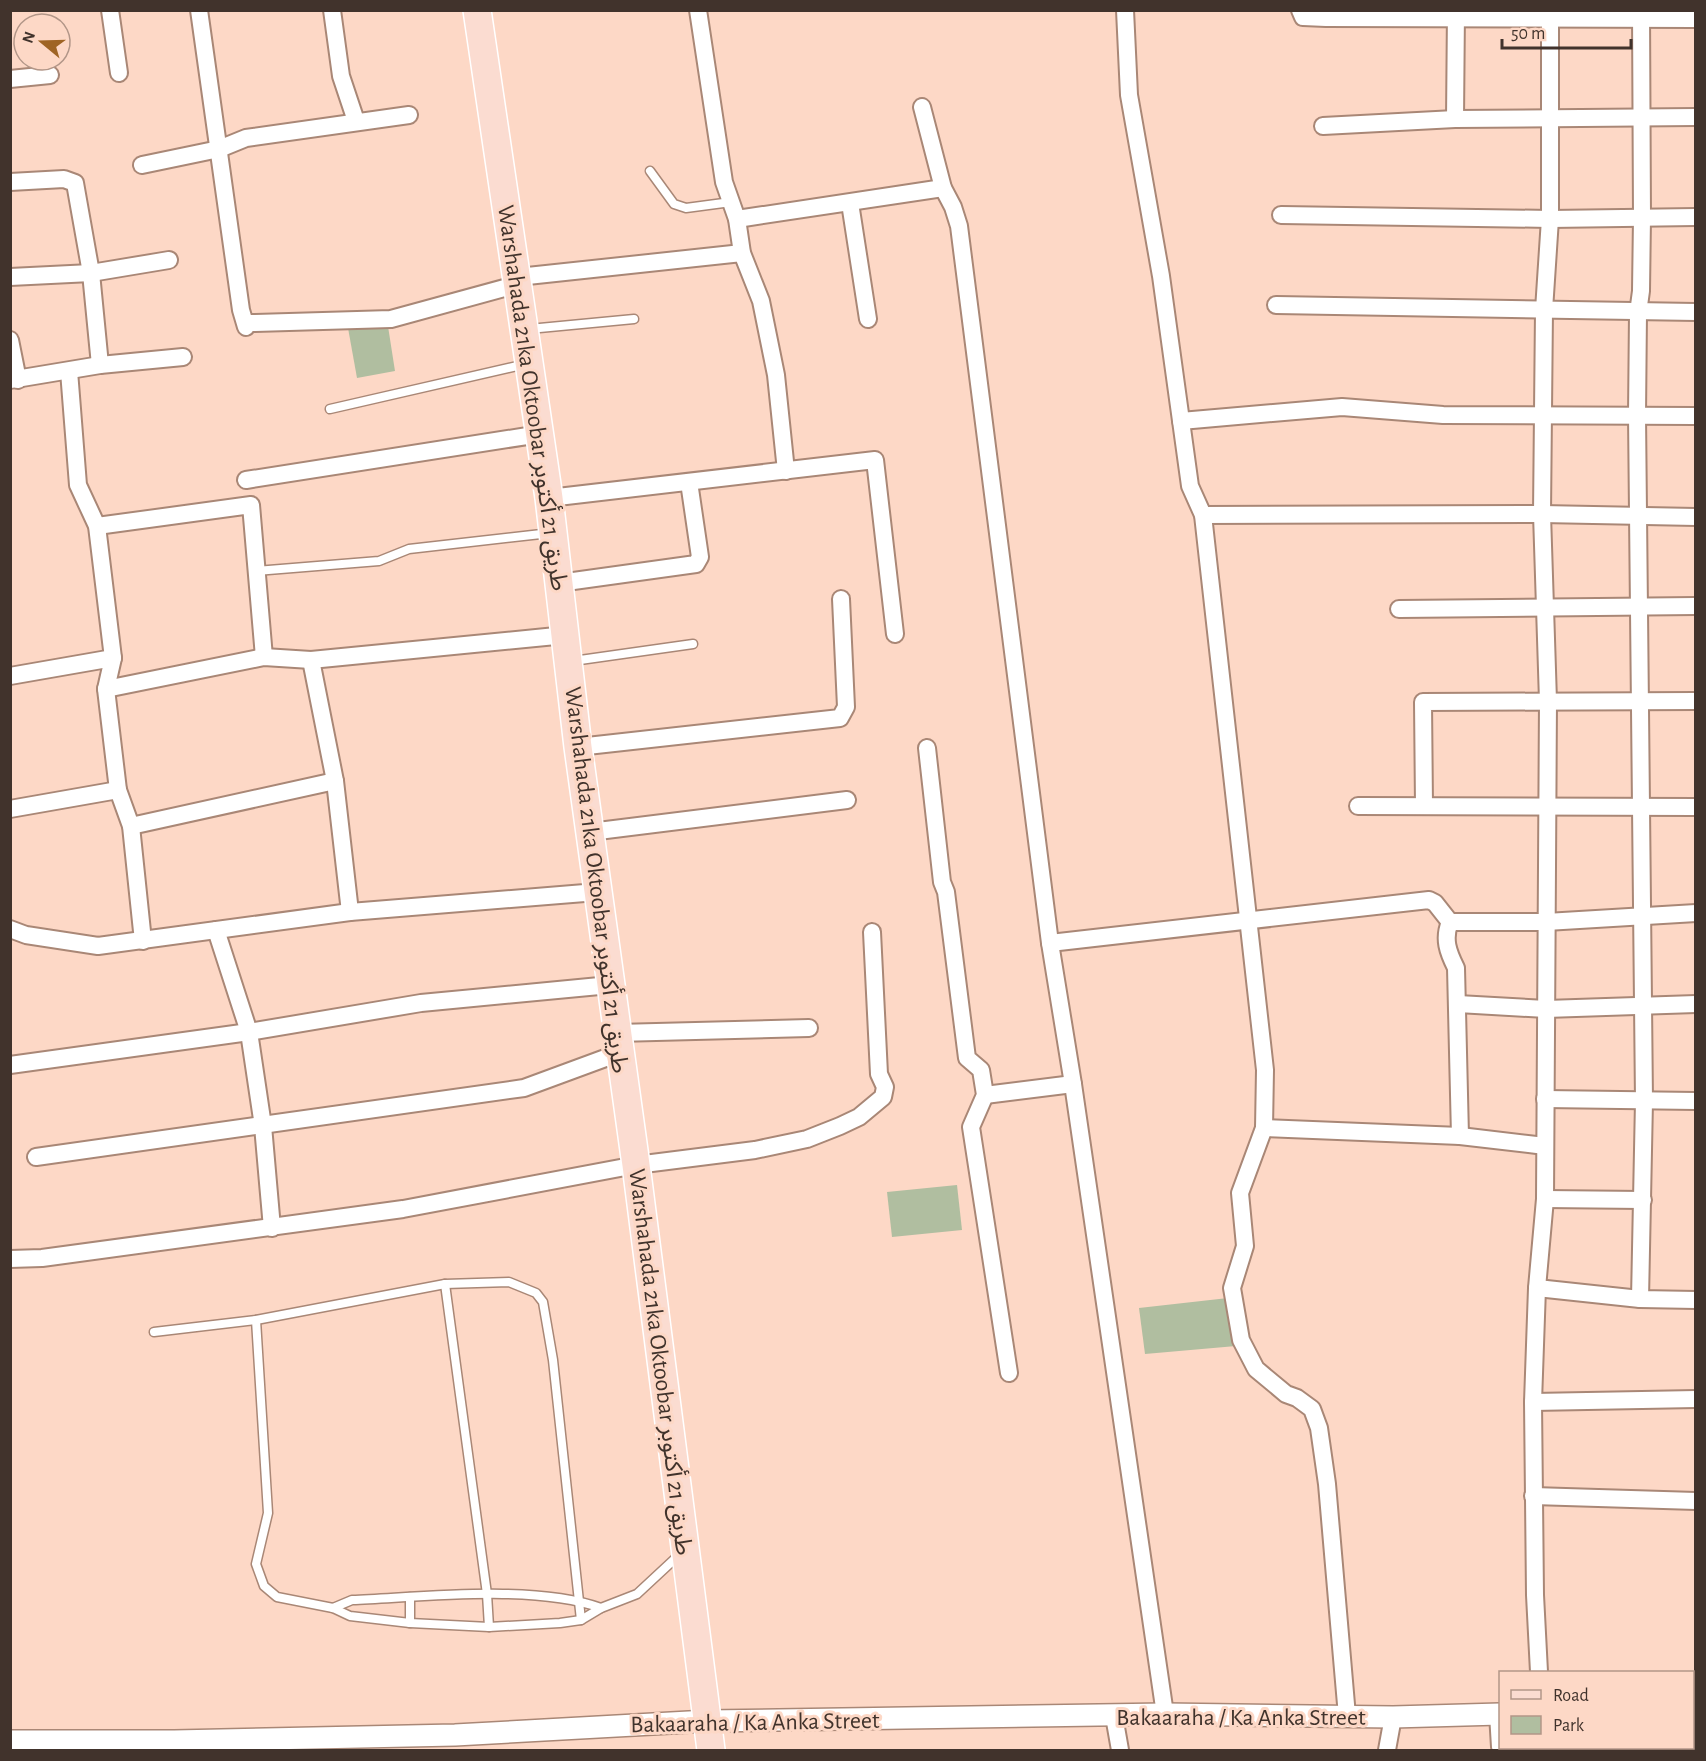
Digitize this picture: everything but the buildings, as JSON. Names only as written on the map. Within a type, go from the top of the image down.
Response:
[{"type":"main road","name":"Warshahada 21ka Oktoobar طريق 21 أكتوبر","points":[[477,10],[549,498],[578,747],[636,1165],[711,1750]]},
{"type":"street","points":[[110,10],[119,73]]},
{"type":"street","points":[[199,10],[241,310],[246,327],[248,323],[391,319],[518,280],[742,253]]},
{"type":"street","points":[[332,10],[340,76],[356,121]]},
{"type":"street","points":[[698,10],[724,182],[737,219],[742,253],[761,301],[776,375],[786,471]]},
{"type":"street","points":[[1125,10],[1130,95],[1161,276],[1190,486],[1203,515],[1250,918],[1265,1070],[1264,1128],[1240,1193],[1245,1246],[1232,1288],[1241,1340],[1256,1369],[1286,1395],[1297,1398],[1312,1409],[1319,1428],[1327,1484],[1347,1716]]},
{"type":"street","points":[[1300,10],[1303,17],[1456,14],[1641,15],[1695,19]]},
{"type":"street","points":[[1455,119],[1456,14]]},
{"type":"street","points":[[1539,1671],[1533,1496],[1533,1402],[1537,1288],[1545,1199],[1548,701],[1543,608],[1542,514],[1544,310],[1550,219],[1550,15]]},
{"type":"street","points":[[1640,1299],[1644,1101],[1640,916],[1642,700],[1637,415],[1642,218],[1641,15]]},
{"type":"street","points":[[10,80],[50,75]]},
{"type":"street","points":[[922,107],[943,188],[954,207],[959,226],[1050,943],[1073,1084],[1165,1714]]},
{"type":"street","points":[[142,165],[219,149],[246,138],[410,115]]},
{"type":"street","points":[[1323,126],[1455,119],[1695,117]]},
{"type":"street","points":[[10,182],[64,179],[75,183],[91,273],[100,365]]},
{"type":"street","points":[[737,219],[943,188]]},
{"type":"street","points":[[850,203],[868,319]]},
{"type":"street","points":[[1281,215],[1550,219],[1695,217]]},
{"type":"street","points":[[10,277],[91,273],[169,260]]},
{"type":"street","points":[[1276,305],[1638,313],[1695,312]]},
{"type":"street","points":[[10,340],[14,380],[100,365],[183,357]]},
{"type":"street","points":[[69,371],[78,485],[97,526],[112,658],[106,689],[118,790],[131,826],[143,941]]},
{"type":"street","points":[[1181,421],[1342,407],[1443,415],[1695,416]]},
{"type":"street","points":[[246,480],[540,434]]},
{"type":"street","points":[[549,498],[874,460],[895,634]]},
{"type":"street","points":[[559,583],[696,564],[700,556],[689,482]]},
{"type":"street","points":[[97,526],[251,505],[264,657]]},
{"type":"street","points":[[1203,515],[1542,514],[1695,517]]},
{"type":"street","points":[[578,747],[840,718],[846,707],[841,599]]},
{"type":"street","points":[[1399,609],[1695,606]]},
{"type":"street","points":[[106,689],[264,657],[311,660],[568,648]]},
{"type":"street","points":[[10,676],[112,658]]},
{"type":"street","points":[[311,660],[335,781],[350,912]]},
{"type":"street","points":[[1424,806],[1423,702],[1695,701]]},
{"type":"street","points":[[927,748],[942,882],[946,892],[967,1058],[981,1070],[985,1095],[971,1127],[1009,1373]]},
{"type":"street","points":[[131,826],[335,781]]},
{"type":"street","points":[[10,809],[118,790]]},
{"type":"street","points":[[590,832],[847,800]]},
{"type":"street","points":[[1358,806],[1695,807]]},
{"type":"street","points":[[10,929],[26,935],[98,946],[350,912],[597,892]]},
{"type":"street","points":[[1050,943],[1250,918],[1429,900],[1449,922],[1546,922],[1695,913]]},
{"type":"street","points":[[1449,922],[1446,932],[1448,952],[1456,968],[1458,1004],[1460,1136]]},
{"type":"street","points":[[216,930],[249,1032],[263,1126],[272,1228]]},
{"type":"street","points":[[10,1259],[42,1258],[403,1209],[636,1165],[708,1158],[807,1139],[859,1117],[883,1097],[885,1087],[879,1074],[872,932]]},
{"type":"street","points":[[10,1065],[249,1032],[421,1004],[610,985]]},
{"type":"street","points":[[1458,1004],[1546,1009],[1695,1005]]},
{"type":"street","points":[[36,1157],[524,1088],[618,1043],[809,1028]]},
{"type":"street","points":[[985,1095],[1073,1084]]},
{"type":"street","points":[[1545,1099],[1695,1101]]},
{"type":"street","points":[[1264,1128],[1460,1136],[1545,1146]]},
{"type":"street","points":[[1545,1199],[1643,1200]]},
{"type":"street","points":[[1537,1288],[1640,1299],[1695,1300]]},
{"type":"street","points":[[1533,1402],[1695,1399]]},
{"type":"street","points":[[1533,1496],[1695,1500]]},
{"type":"street","name":"Bakaaraha / Ka Anka Street","points":[[18,1744],[175,1746],[455,1735],[707,1721],[1165,1714],[1393,1717],[1499,1714]]},
{"type":"street","points":[[1114,1716],[1120,1750]]},
{"type":"street","points":[[1387,1750],[1393,1717]]},
{"type":"lane","points":[[650,171],[674,204],[686,208],[731,202]]},
{"type":"lane","points":[[525,330],[633,319]]},
{"type":"lane","points":[[330,410],[530,363]]},
{"type":"lane","points":[[256,571],[379,561],[409,549],[553,532]]},
{"type":"lane","points":[[568,648],[693,644]]},
{"type":"lane","points":[[154,1332],[256,1320],[445,1284],[509,1282],[536,1293],[543,1302],[553,1360],[581,1620]]},
{"type":"lane","points":[[445,1284],[487,1594],[489,1627]]},
{"type":"lane","points":[[256,1320],[268,1513],[256,1564],[264,1586],[277,1597],[333,1608],[350,1616],[410,1623],[489,1627],[581,1620],[601,1608],[637,1594],[660,1575],[685,1549]]},
{"type":"lane","points":[[333,1608],[352,1600],[487,1594],[578,1600],[601,1608]]},
{"type":"lane","points":[[410,1597],[410,1623]]},
{"type":"green space","points":[[387,320],[395,371],[357,378],[348,328]]},
{"type":"green space","points":[[957,1185],[962,1230],[892,1237],[887,1192]]},
{"type":"green space","points":[[1228,1298],[1236,1346],[1145,1354],[1139,1308]]}]
